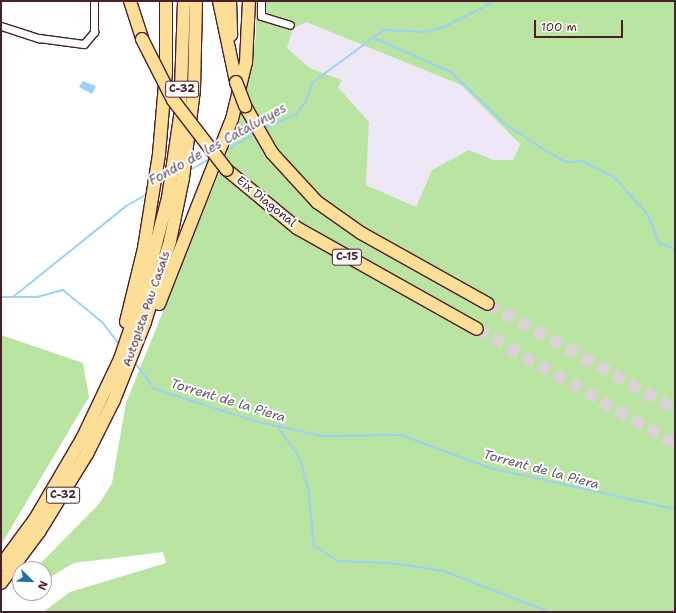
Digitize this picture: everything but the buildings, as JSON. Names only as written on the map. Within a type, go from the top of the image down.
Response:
[{"type":"highway","name":"Eix Diagonal","points":[[130,1],[142,38],[173,100],[227,170],[297,228],[477,330]]},
{"type":"highway","points":[[163,1],[166,46]]},
{"type":"highway","points":[[1,565],[35,519],[126,350],[138,273],[154,190],[166,46],[166,1]]},
{"type":"highway","name":"Autopista Pau Casals","points":[[177,177],[184,1]]},
{"type":"highway","name":"Autopista Pau Casals","points":[[1,584],[72,480],[126,350],[162,270],[177,177],[194,90],[196,1]]},
{"type":"highway","name":"C-15","points":[[219,1],[234,76],[245,106],[258,132],[294,180],[335,216],[488,304]]},
{"type":"highway","points":[[230,1],[234,76]]},
{"type":"highway","points":[[126,350],[144,339],[219,154],[246,62],[249,1]]},
{"type":"street","points":[[1,26],[40,38],[84,44],[94,32],[94,1]]},
{"type":"street","points":[[261,1],[262,16],[290,25]]},
{"type":"shaded area","points":[[306,22],[461,85],[520,144],[513,160],[493,160],[469,151],[432,170],[416,208],[366,185],[369,122],[338,87],[342,80],[310,68],[287,48],[293,29]]},
{"type":"green space","points":[[256,1],[675,1],[675,612],[43,612],[70,592],[166,563],[163,552],[74,563],[52,576],[52,561],[43,561],[99,504],[112,483],[126,403],[238,126],[256,36]],"holes":[[[306,22],[461,85],[520,144],[513,160],[493,160],[469,150],[432,170],[416,207],[366,185],[369,122],[338,87],[342,80],[310,68],[287,48],[293,29]]]},
{"type":"green space","points":[[1,335],[83,363],[89,397],[1,545]]},
{"type":"water","points":[[83,81],[96,86],[92,94],[79,87]]},
{"type":"waterway","name":"Fondo de les Catalunyes","points":[[263,129],[296,114],[306,101],[313,82],[384,30],[425,32],[442,28],[496,1]]},
{"type":"waterway","points":[[376,39],[451,72],[505,124],[546,151],[566,162],[583,161],[615,178],[648,215],[659,243],[675,249]]},
{"type":"waterway","name":"Fondo de les Catalunyes","points":[[225,151],[256,133]]},
{"type":"waterway","name":"Fondo de les Catalunyes","points":[[188,171],[210,159]]},
{"type":"waterway","name":"Fondo de les Catalunyes","points":[[13,297],[126,206],[148,194]]},
{"type":"waterway","name":"Torrent de la Piera","points":[[1,297],[37,297],[63,290],[102,322],[120,345]]},
{"type":"waterway","name":"Torrent de la Piera","points":[[134,362],[155,389],[258,422],[322,436],[401,435],[490,468],[675,509]]},
{"type":"waterway","points":[[278,427],[300,458],[308,487],[314,546],[338,561],[391,563],[444,571],[549,612]]},
{"type":"tunnel","points":[[488,304],[675,409]]},
{"type":"tunnel","points":[[477,329],[675,444]]}]
